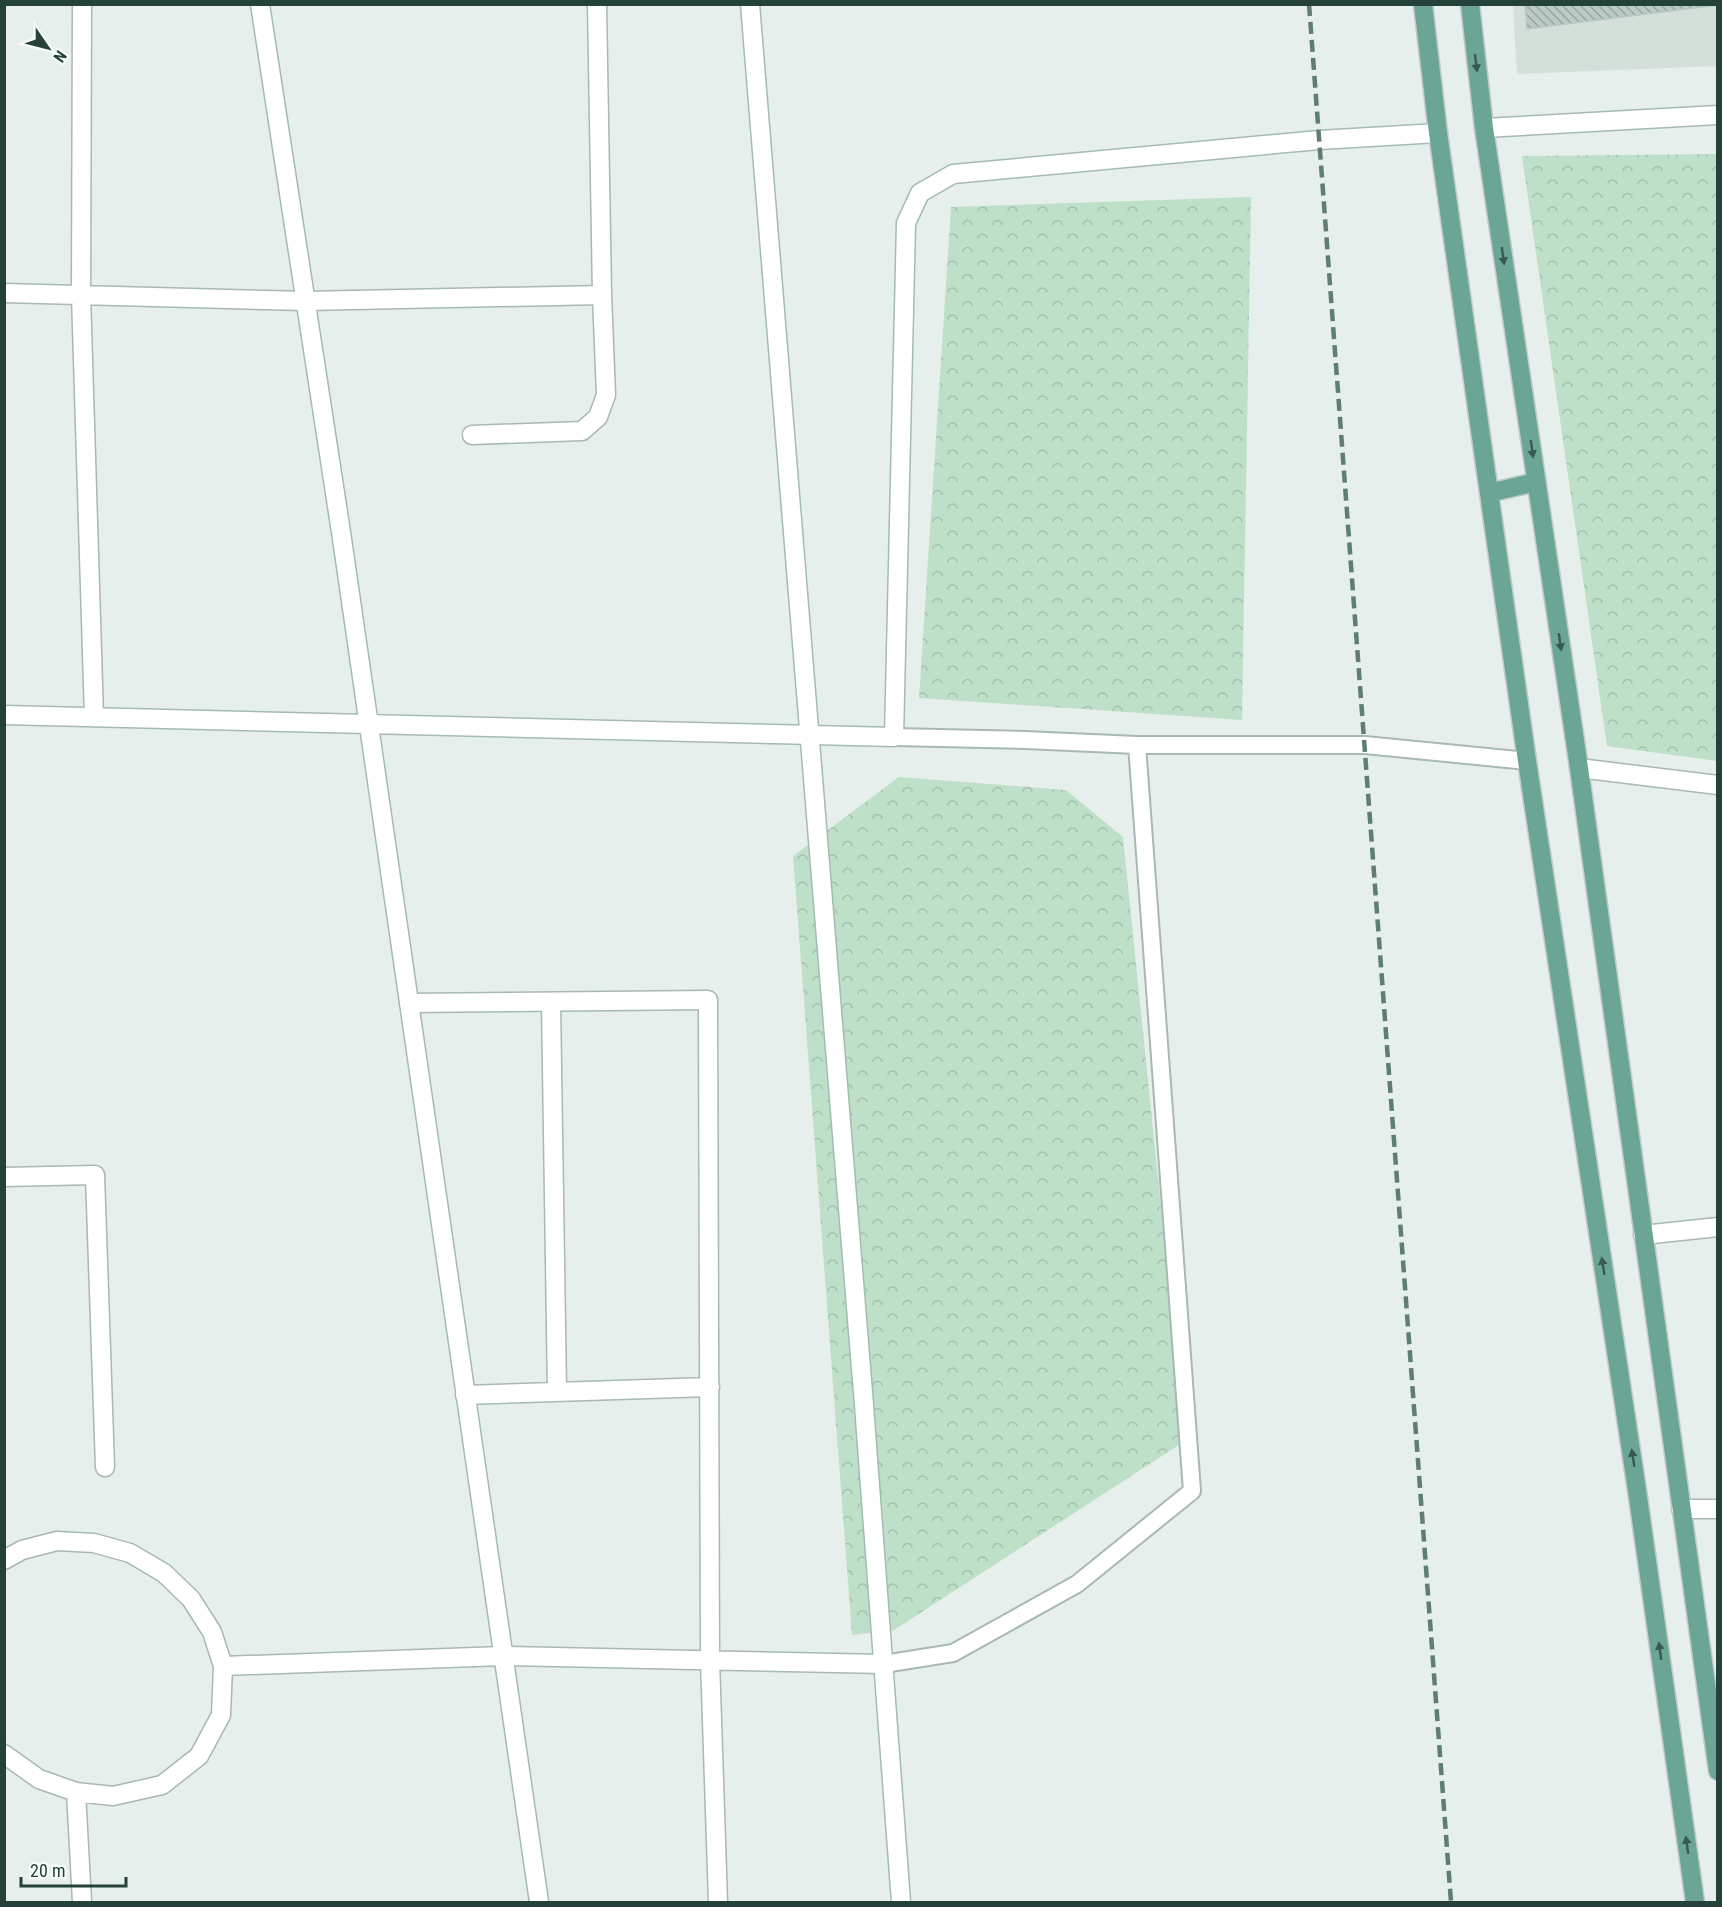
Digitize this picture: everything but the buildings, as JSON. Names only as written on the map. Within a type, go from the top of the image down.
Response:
[{"type":"main road","points":[[1423,4],[1438,133],[1527,761],[1635,1474],[1695,1902]]},
{"type":"main road","points":[[1470,4],[1484,128],[1579,768],[1718,1771]]},
{"type":"main road","points":[[1489,493],[1536,482]]},
{"type":"street","points":[[82,4],[81,295],[94,717]]},
{"type":"street","points":[[260,4],[368,724],[539,1902]]},
{"type":"street","points":[[472,435],[582,431],[598,417],[606,395],[597,4]]},
{"type":"street","points":[[750,4],[811,735],[901,1902]]},
{"type":"street","points":[[1484,128],[1718,115]]},
{"type":"street","points":[[4,715],[894,737],[906,223],[920,193],[953,174],[1319,140],[1438,133]]},
{"type":"street","points":[[4,293],[305,301],[602,295]]},
{"type":"street","points":[[1579,768],[1718,785]]},
{"type":"street","points":[[409,1003],[708,1000],[710,1660],[717,1902]]},
{"type":"street","points":[[550,1002],[557,1392]]},
{"type":"street","points":[[4,1177],[95,1175],[105,1467]]},
{"type":"street","points":[[1643,1235],[1718,1227]]},
{"type":"street","points":[[465,1395],[710,1387]]},
{"type":"street","points":[[1681,1509],[1718,1509]]},
{"type":"street","points":[[4,1560],[22,1550],[57,1541],[94,1543],[130,1553],[164,1573],[192,1599],[212,1632],[223,1666],[221,1715],[199,1756],[162,1785],[113,1796],[76,1792],[39,1779],[4,1754]]},
{"type":"street","points":[[223,1666],[502,1656],[884,1664]]},
{"type":"street","points":[[76,1792],[82,1902]]},
{"type":"lane","points":[[894,737],[1137,745],[1365,745],[1527,761]]},
{"type":"lane","points":[[884,1664],[953,1653],[1077,1584],[1192,1491],[1137,745]]},
{"type":"shaded area","points":[[1513,5],[1717,5],[1717,66],[1517,74]]},
{"type":"green space","points":[[1718,154],[1717,761],[1607,746],[1522,156]]},
{"type":"green space","points":[[1251,197],[1242,720],[919,698],[951,207]]},
{"type":"green space","points":[[899,777],[1066,790],[1123,837],[1185,1441],[894,1630],[852,1635],[793,856]]},
{"type":"railway","points":[[1309,4],[1451,1902]]}]
